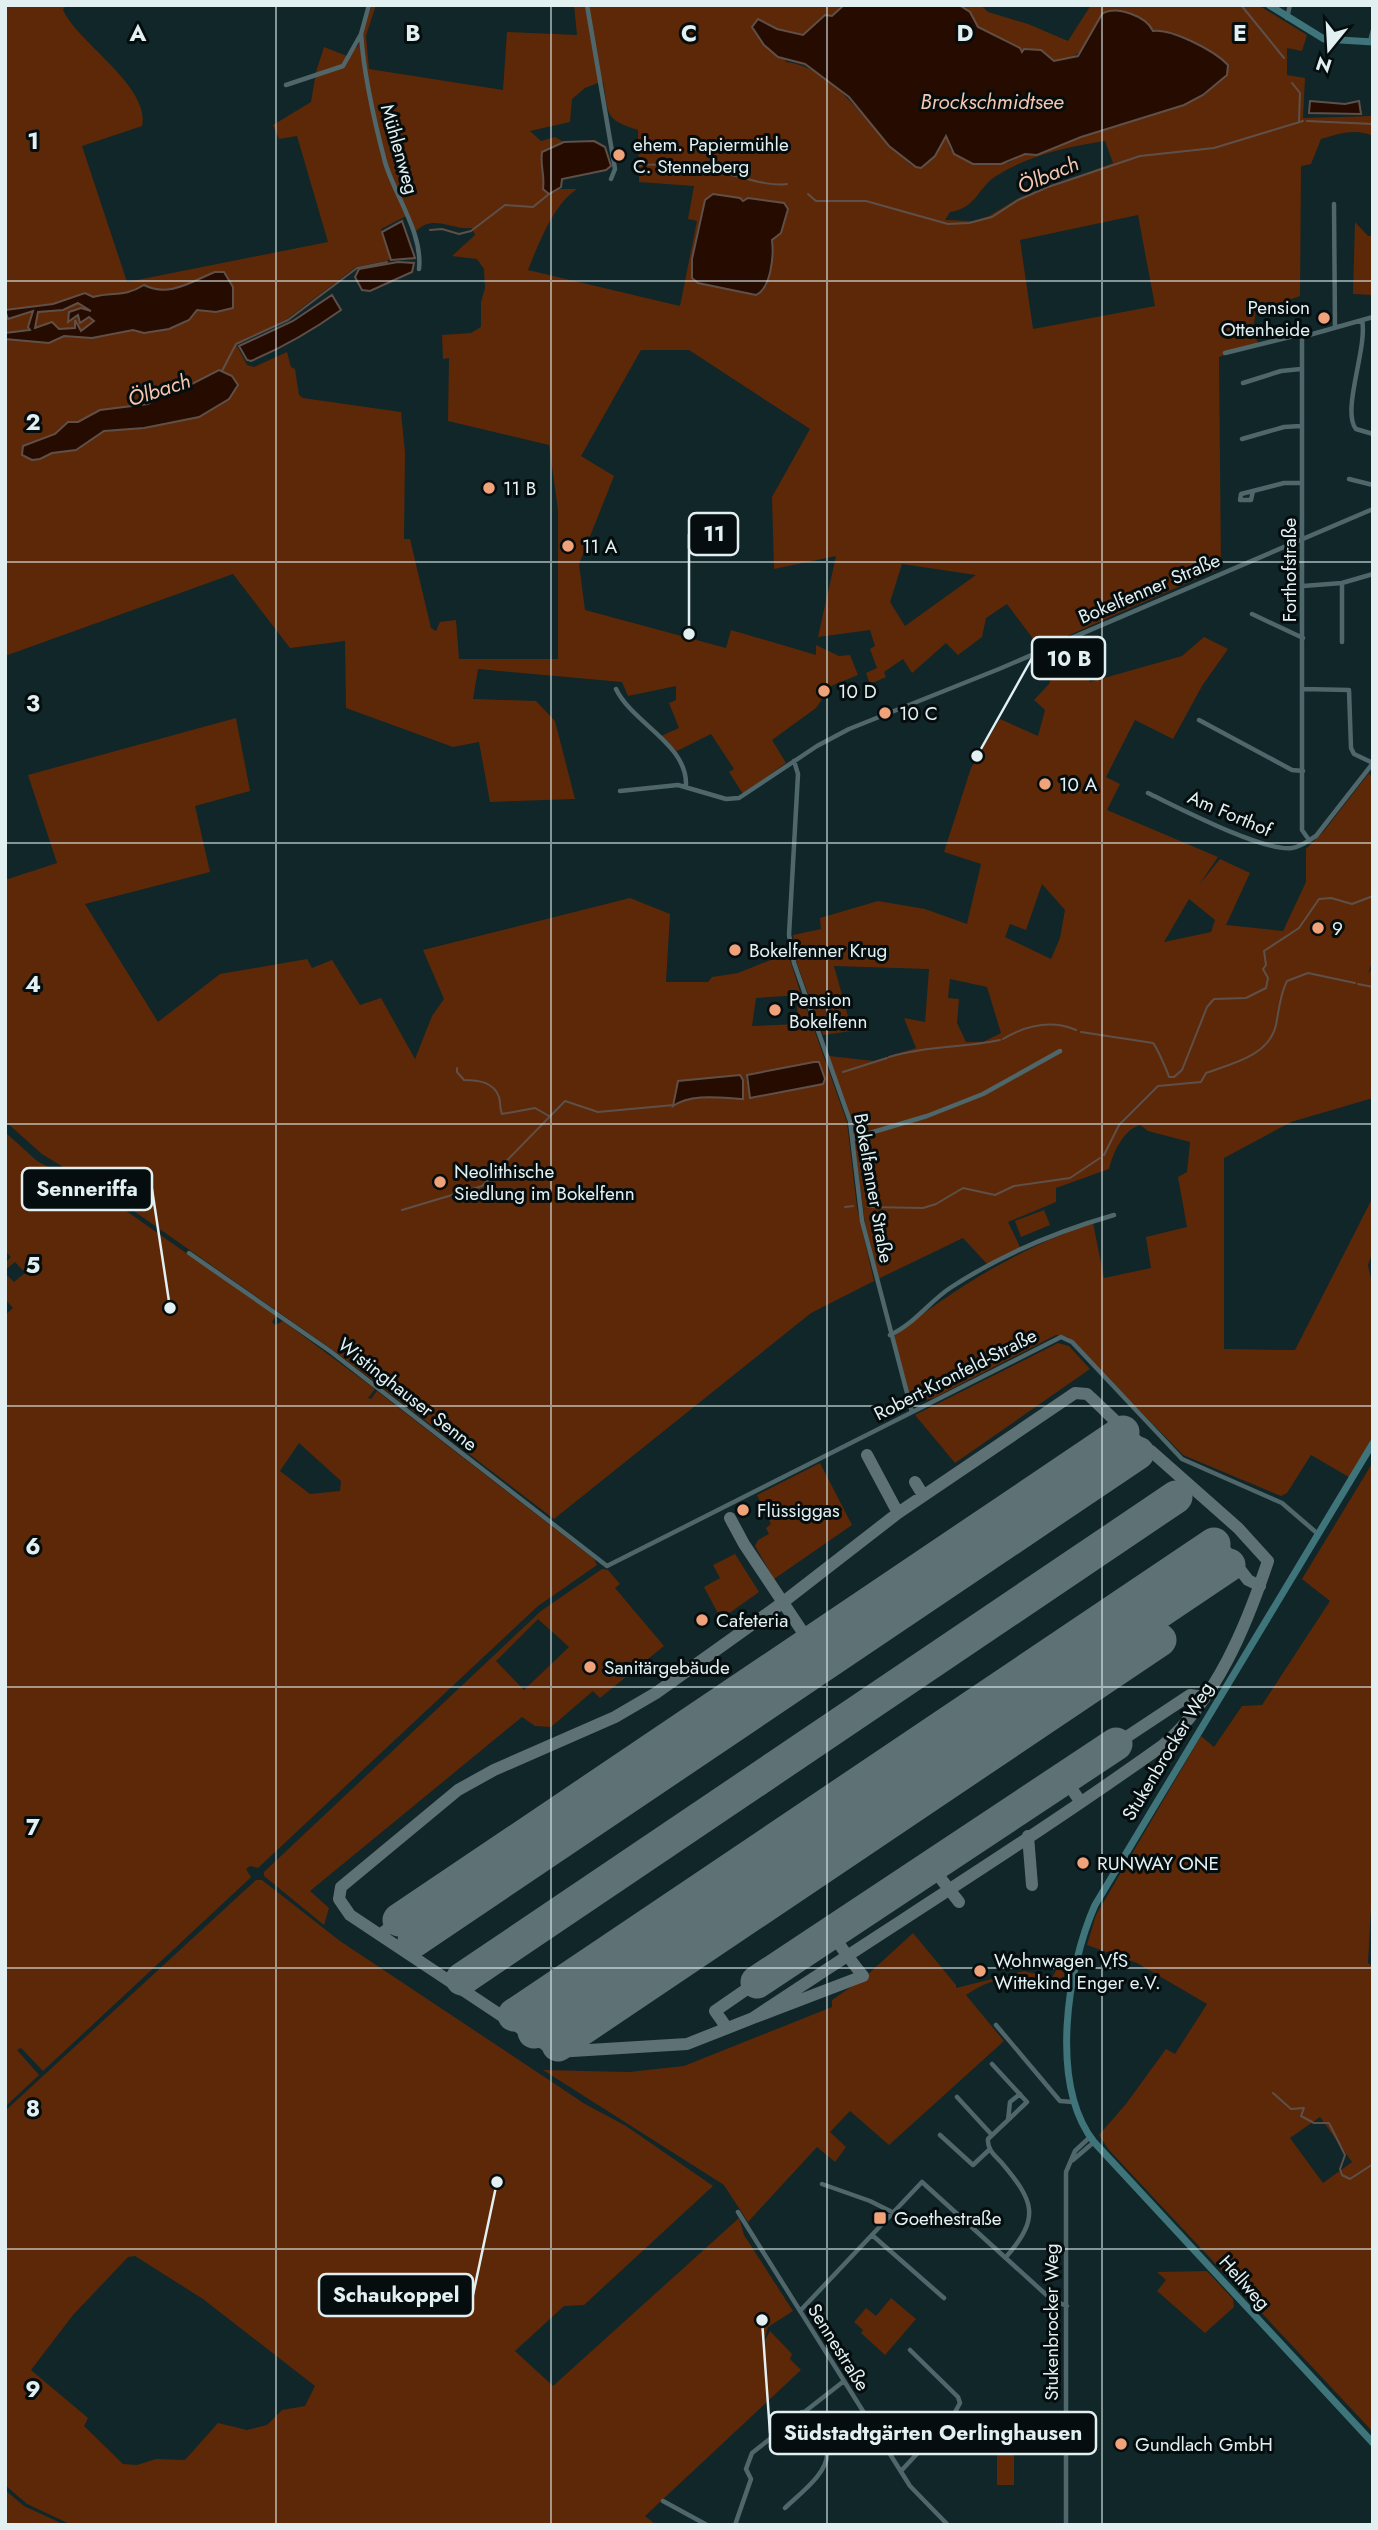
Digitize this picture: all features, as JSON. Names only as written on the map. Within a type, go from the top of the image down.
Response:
[{"type":"street","name":"Mühlenweg","points":[[286,85],[343,66],[360,34],[369,5]]},
{"type":"street","points":[[587,5],[615,169],[611,179]]},
{"type":"street","points":[[1269,5],[1326,40],[1371,42],[1373,30]]},
{"type":"street","points":[[1287,18],[1290,5]]},
{"type":"street","name":"Mühlenweg","points":[[360,34],[364,69],[385,163],[417,243],[419,269]]},
{"type":"street","points":[[1334,204],[1335,327]]},
{"type":"street","points":[[1225,353],[1298,335],[1302,337],[1373,317]]},
{"type":"street","points":[[1362,320],[1360,363],[1350,416],[1356,429],[1373,434]]},
{"type":"street","name":"Forthofstraße","points":[[1302,337],[1302,830],[1310,840]]},
{"type":"street","points":[[1243,383],[1281,371],[1301,369]]},
{"type":"street","points":[[1241,439],[1284,427],[1301,426]]},
{"type":"street","points":[[1349,479],[1373,485]]},
{"type":"street","points":[[1253,491],[1302,482]]},
{"type":"street","name":"Bokelfenner Straße","points":[[686,786],[726,799],[740,798],[794,761],[859,724],[999,669],[1373,509]]},
{"type":"street","points":[[1303,586],[1342,583],[1373,574]]},
{"type":"street","points":[[1342,583],[1342,642]]},
{"type":"street","points":[[1252,614],[1303,638]]},
{"type":"street","points":[[617,689],[633,714],[676,754],[686,786],[620,791]]},
{"type":"street","points":[[1303,689],[1349,690],[1351,748],[1354,754],[1373,763],[1310,840]]},
{"type":"street","points":[[1199,720],[1292,770],[1303,771]]},
{"type":"street","name":"Bokelfenner Straße","points":[[794,761],[798,774],[791,944],[794,963],[850,1121],[862,1221],[912,1412]]},
{"type":"street","name":"Am Forthof","points":[[1148,793],[1265,845],[1292,848],[1310,840]]},
{"type":"street","points":[[853,1138],[927,1116],[983,1094],[1060,1051]]},
{"type":"street","points":[[890,1335],[960,1283],[1036,1243],[1079,1225],[1114,1215]]},
{"type":"street","name":"Wistinghauser Senne","points":[[189,1253],[340,1358],[605,1565]]},
{"type":"street","name":"Robert-Kronfeld-Straße","points":[[605,1565],[1049,1342],[1065,1338],[1182,1458],[1282,1503],[1318,1534]]},
{"type":"street","name":"Stukenbrocker Weg","points":[[1066,2525],[1066,2172],[1070,2163],[1092,2140],[1073,2102],[1069,2080],[1069,2016],[1076,1961],[1090,1915],[1110,1875],[1373,1443]]},
{"type":"street","points":[[996,2025],[1060,2101],[1073,2102]]},
{"type":"street","points":[[992,2064],[1027,2102],[991,2134],[988,2144],[1025,2192],[1031,2210],[1022,2236],[1006,2257]]},
{"type":"street","points":[[1007,2121],[1010,2102],[1020,2094]]},
{"type":"street","points":[[957,2097],[991,2134]]},
{"type":"street","points":[[940,2135],[973,2165],[990,2149]]},
{"type":"street","name":"Hellweg","points":[[1092,2140],[1373,2443]]},
{"type":"street","points":[[800,2311],[922,2182],[1052,2300],[1067,2306]]},
{"type":"street","points":[[822,2184],[870,2201],[892,2213]]},
{"type":"street","name":"Sennestraße","points":[[738,2212],[901,2471],[921,2499],[948,2525]]},
{"type":"street","points":[[872,2235],[944,2298]]},
{"type":"street","points":[[901,2471],[954,2414],[960,2403],[958,2397],[910,2350]]},
{"type":"street","points":[[735,2525],[751,2479],[746,2469],[752,2453],[844,2381]]},
{"type":"street","points":[[785,2508],[828,2459],[827,2452],[802,2412]]},
{"type":"street","points":[[663,2501],[707,2525]]},
{"type":"street","points":[[937,2525],[940,2518]]},
{"type":"shaded area","points":[[5,5],[66,5],[63,10],[71,23],[136,96],[142,111],[142,126],[82,146],[127,282],[328,242],[297,136],[279,139],[273,125],[311,102],[324,47],[347,56],[358,46],[372,5],[376,5],[366,36],[369,69],[503,90],[507,32],[577,35],[574,5],[844,5],[832,16],[825,15],[803,35],[777,29],[763,21],[786,62],[804,67],[834,85],[910,164],[921,168],[935,156],[946,135],[950,150],[970,162],[1008,163],[1025,154],[1037,155],[1081,137],[1184,105],[1203,95],[1227,75],[1200,45],[1153,31],[1143,20],[1130,14],[1102,14],[1090,39],[1080,52],[1054,61],[1041,50],[1024,50],[1021,53],[1020,48],[978,27],[970,13],[959,5],[981,5],[988,12],[1028,24],[1068,41],[1091,5],[1258,5],[1307,35],[1302,51],[1287,48],[1287,75],[1305,78],[1303,118],[1373,116],[1373,136],[1353,132],[1321,139],[1311,164],[1301,166],[1300,296],[1256,312],[1253,328],[1258,343],[1219,357],[1221,568],[1040,648],[1007,604],[986,618],[982,637],[958,655],[946,643],[912,673],[903,659],[884,672],[886,677],[870,684],[866,673],[877,668],[870,649],[875,646],[870,630],[818,637],[836,556],[774,569],[772,497],[810,429],[689,350],[641,350],[581,456],[614,476],[579,564],[585,610],[726,648],[731,630],[816,655],[816,645],[839,656],[850,655],[858,675],[831,686],[816,708],[772,740],[786,763],[743,794],[729,772],[734,769],[711,734],[677,751],[661,736],[679,728],[669,703],[676,700],[676,686],[628,696],[622,682],[478,669],[473,699],[536,701],[555,721],[575,799],[490,802],[479,742],[453,747],[346,708],[345,641],[290,648],[233,574],[5,656]],"holes":[[[603,81],[610,114],[619,122],[638,130],[639,182],[694,186],[688,219],[697,221],[680,306],[528,270],[554,215],[568,196],[577,189],[543,189],[542,152],[564,142],[555,137],[541,141],[530,131],[570,122],[572,99],[585,88]],[[1105,141],[1113,163],[1019,198],[989,216],[973,221],[945,220],[950,212],[971,202],[996,176],[1021,163],[1063,149]],[[721,197],[784,203],[756,295],[692,278],[705,200]],[[408,215],[415,232],[422,226],[435,223],[472,228],[475,235],[452,256],[477,259],[484,269],[485,288],[481,302],[481,327],[471,333],[442,335],[443,359],[449,358],[448,421],[549,445],[558,510],[558,659],[459,659],[456,620],[440,622],[436,631],[431,628],[410,539],[404,539],[405,452],[401,412],[303,398],[299,395],[295,369],[291,367],[287,352],[254,367],[247,365],[236,344],[287,319],[356,267],[390,260],[381,229]],[[1138,215],[1155,306],[1033,329],[1020,240]],[[902,564],[976,575],[905,626],[890,602]]]},
{"type":"shaded area","points":[[1355,222],[1368,236],[1373,236],[1373,295],[1353,294]]},
{"type":"shaded area","points":[[1204,637],[1228,649],[1202,686],[1173,739],[1135,720],[1106,777],[1120,784],[1107,810],[1218,857],[1199,885],[1220,859],[1250,873],[1226,925],[1283,931],[1306,882],[1306,849],[1324,831],[1369,773],[1373,779],[1373,960],[1368,974],[1373,967],[1373,1098],[1291,1122],[1224,1158],[1224,1349],[1295,1350],[1373,1197],[1373,1251],[1368,1265],[1373,1289],[1373,1437],[1349,1477],[1311,1455],[1287,1493],[1281,1496],[1183,1455],[1068,1337],[1056,1335],[934,1398],[925,1400],[908,1394],[893,1337],[964,1286],[1013,1257],[1093,1223],[1104,1278],[1151,1268],[1146,1237],[1187,1227],[1178,1177],[1187,1172],[1190,1142],[1148,1131],[1140,1125],[1124,1137],[1116,1149],[1109,1169],[1056,1188],[1056,1202],[1008,1222],[1020,1247],[988,1265],[963,1238],[878,1279],[865,1223],[854,1140],[829,1056],[874,1061],[916,1048],[904,1018],[925,1022],[929,969],[834,966],[852,1031],[823,1035],[796,961],[793,935],[821,929],[820,918],[878,901],[925,909],[967,924],[981,864],[944,852],[971,768],[1000,719],[1038,736],[1045,710],[1034,700],[1049,684],[1053,672],[1079,662],[1090,682],[1182,656]],"holes":[[[1042,884],[1065,910],[1060,938],[1051,959],[1005,937],[1010,924],[1026,930]],[[1189,899],[1215,920],[1211,932],[1164,942]],[[950,979],[987,987],[1001,1033],[983,1042],[966,1042],[957,1023],[959,999],[948,998]]]},
{"type":"shaded area","points":[[236,718],[250,791],[195,806],[210,872],[85,904],[158,1022],[220,974],[307,959],[312,968],[332,960],[360,1005],[381,998],[415,1059],[432,1016],[444,999],[423,950],[630,898],[670,914],[666,982],[708,982],[712,977],[738,973],[788,953],[801,995],[756,998],[752,1026],[799,1024],[796,999],[803,998],[847,1122],[857,1208],[874,1281],[811,1313],[554,1519],[333,1350],[128,1207],[42,1154],[5,1121],[5,880],[57,863],[28,775]],"holes":[[[819,1063],[825,1078],[823,1084],[750,1098],[746,1077]]]},
{"type":"shaded area","points":[[5,1132],[37,1161],[112,1201],[276,1316],[272,1322],[275,1325],[283,1321],[375,1389],[368,1398],[371,1399],[377,1391],[594,1559],[597,1565],[538,1606],[258,1868],[250,1866],[246,1869],[251,1877],[248,1880],[43,2071],[21,2048],[17,2050],[39,2075],[5,2107],[5,1315],[13,1308],[5,1299],[5,1273],[14,1282],[25,1273],[15,1262],[5,1270],[5,1263],[11,1257],[5,1251]],"holes":[[[299,1443],[341,1481],[340,1491],[310,1494],[280,1471]]]},
{"type":"shaded area","points":[[1044,1210],[1050,1225],[1021,1237],[1015,1221]]},
{"type":"shaded area","points":[[1058,1343],[1069,1346],[1090,1369],[955,1463],[915,1415]]},
{"type":"shaded area","points":[[1373,1462],[1373,1871],[1368,1963],[1373,1967],[1373,2432],[1109,2150],[1099,2135],[1126,2104],[1166,2049],[1175,2054],[1207,2004],[1137,1963],[1087,1945],[1096,1915],[1201,1736],[1214,1747],[1242,1706],[1262,1705],[1330,1601],[1302,1579]],"holes":[[[1320,2117],[1352,2162],[1323,2183],[1290,2138]]]},
{"type":"shaded area","points":[[820,1463],[852,1525],[774,1579],[755,1546],[758,1540],[769,1534],[766,1528],[771,1524],[757,1495]]},
{"type":"shaded area","points":[[735,1554],[759,1592],[721,1619],[704,1587],[720,1578],[713,1565]]},
{"type":"shaded area","points":[[602,1569],[608,1570],[620,1584],[615,1588],[664,1646],[600,1698],[593,1691],[551,1727],[535,1726],[522,1717],[310,1891],[329,1908],[324,1925],[264,1876],[264,1872],[541,1611]],"holes":[[[538,1619],[569,1647],[524,1690],[496,1661]]]},
{"type":"shaded area","points":[[256,1880],[262,1880],[340,1941],[585,2104],[626,2126],[713,2186],[584,2305],[564,2306],[515,2351],[553,2386],[739,2218],[744,2235],[793,2311],[768,2327],[763,2344],[770,2331],[792,2354],[790,2359],[801,2370],[645,2516],[656,2525],[72,2525],[27,2504],[5,2485],[5,2111]],"holes":[[[135,2256],[203,2299],[315,2386],[305,2406],[282,2410],[267,2425],[247,2430],[218,2423],[185,2460],[156,2459],[137,2465],[123,2464],[84,2426],[88,2418],[31,2370],[73,2315],[128,2257]]]},
{"type":"shaded area","points":[[913,1933],[956,1988],[1024,1971],[1052,1978],[1061,1961],[1064,1964],[1064,1988],[1014,1978],[991,1982],[966,1995],[1004,2041],[889,2145],[850,2111],[830,2132],[846,2147],[835,2162],[817,2147],[748,2222],[724,2185],[543,2070],[629,2072],[684,2066],[832,2007],[832,2000],[864,1978]]},
{"type":"shaded area","points":[[1207,2271],[1233,2299],[1234,2307],[1205,2333],[1157,2291],[1166,2280],[1157,2272]]},
{"type":"shaded area","points":[[891,2298],[916,2319],[885,2355],[861,2333],[863,2330],[854,2322],[866,2308],[876,2316]]},
{"type":"shaded area","points":[[997,2449],[1014,2450],[1014,2485],[997,2485]]},
{"type":"shaded area","points":[[5,2490],[24,2506],[65,2525],[5,2525]]},
{"type":"water","name":"Brockschmidtsee","points":[[844,5],[959,5],[970,12],[978,27],[1020,48],[1022,52],[1024,49],[1041,50],[1054,61],[1078,56],[1102,14],[1122,11],[1144,21],[1153,31],[1181,36],[1213,53],[1228,65],[1227,75],[1203,95],[1184,105],[1081,137],[1037,155],[1025,154],[1001,164],[973,164],[954,154],[946,136],[935,156],[921,168],[889,146],[849,97],[805,64],[778,57],[764,45],[752,27],[758,19],[777,29],[803,35],[825,15],[832,16]]},
{"type":"water","points":[[1310,101],[1345,104],[1359,101],[1361,114],[1309,113]]},
{"type":"water","points":[[594,141],[605,147],[611,166],[606,170],[562,179],[561,187],[549,194],[543,189],[542,152],[564,142]]},
{"type":"water","points":[[713,194],[740,198],[743,201],[748,198],[784,203],[788,209],[781,233],[772,240],[772,263],[768,279],[756,295],[698,283],[692,278],[692,259],[705,200]]},
{"type":"water","points":[[402,221],[415,258],[391,260],[382,232]]},
{"type":"water","points":[[398,262],[414,263],[412,272],[370,291],[362,290],[355,277],[359,269]]},
{"type":"water","points":[[215,272],[224,272],[233,287],[233,308],[216,312],[197,310],[189,320],[169,329],[144,333],[133,330],[92,338],[64,336],[49,343],[5,339],[5,333],[30,330],[28,327],[33,311],[8,319],[5,310],[53,304],[85,293],[93,297],[124,293],[144,285],[153,289],[171,289]],"holes":[[[78,303],[91,311],[81,308],[69,312],[68,322],[78,315],[80,323],[89,317],[94,321],[81,331],[75,320],[75,328],[59,329],[52,322],[35,328],[38,312],[63,310]]]},
{"type":"water","points":[[332,295],[341,310],[287,344],[251,361],[247,360],[239,346],[293,321]]},
{"type":"water","points":[[219,370],[232,376],[238,385],[229,399],[199,417],[144,428],[104,431],[76,450],[52,453],[40,459],[32,460],[22,455],[23,446],[55,434],[68,422],[78,422],[100,410],[148,404],[171,389],[184,388]]},
{"type":"water","points":[[819,1062],[825,1079],[823,1084],[750,1098],[747,1075]]},
{"type":"water","points":[[740,1075],[743,1080],[743,1099],[698,1098],[673,1106],[678,1081]]},
{"type":"waterway","points":[[1241,5],[1284,58]]},
{"type":"waterway","points":[[1292,83],[1300,93],[1299,121]]},
{"type":"waterway","name":"Ölbach","points":[[808,194],[816,201],[866,201],[948,224],[969,223],[992,217],[1018,200],[1048,187],[1140,156],[1214,148],[1303,121]]},
{"type":"waterway","name":"Ölbach","points":[[1307,121],[1373,124]]},
{"type":"waterway","name":"Ölbach","points":[[637,166],[680,166],[764,183],[787,184]]},
{"type":"waterway","name":"Ölbach","points":[[430,230],[442,229],[459,234],[471,231],[505,205],[533,207],[549,194]]},
{"type":"waterway","name":"Ölbach","points":[[222,371],[236,344],[288,320],[357,268],[387,262]]},
{"type":"waterway","points":[[1081,1032],[1153,1043],[1169,1077],[1174,1077],[1182,1070],[1207,1007],[1214,999],[1246,998],[1266,988],[1268,978],[1263,969],[1266,965],[1264,951],[1299,928],[1319,899],[1331,898],[1352,904],[1373,896]]},
{"type":"waterway","points":[[1104,1155],[1119,1125],[1158,1086],[1201,1082],[1206,1073],[1248,1057],[1266,1044],[1276,1025],[1287,981],[1308,973],[1355,983]]},
{"type":"waterway","points":[[1358,984],[1373,987]]},
{"type":"waterway","points":[[1003,1039],[1038,1026],[1057,1025],[1076,1030]]},
{"type":"waterway","points":[[889,1057],[1000,1040]]},
{"type":"waterway","points":[[843,1072],[887,1058]]},
{"type":"waterway","points":[[457,1068],[464,1080],[480,1081],[497,1092],[502,1114],[535,1108],[549,1116]]},
{"type":"waterway","points":[[402,1210],[482,1186],[565,1101],[598,1112],[674,1105]]},
{"type":"waterway","points":[[868,1207],[923,1208],[936,1204],[963,1188],[995,1195],[1014,1186],[1070,1178],[1100,1158]]},
{"type":"waterway","points":[[845,1207],[853,1206]]},
{"type":"waterway","points":[[1273,2093],[1291,2109],[1304,2108],[1301,2116],[1314,2123],[1329,2123],[1345,2155],[1340,2169],[1342,2175],[1350,2179],[1373,2164]]},
{"type":"taxiway","points":[[753,2018],[687,2044],[556,2052],[350,1915],[339,1899],[341,1887],[458,1790],[494,1770],[615,1717],[656,1693],[782,1603],[898,1513],[1075,1393],[1087,1394],[1238,1528],[1268,1561],[1239,1636],[1227,1661],[1198,1707],[1162,1746],[959,1884],[856,1950],[804,1984],[753,2018],[863,1976],[851,1960],[847,1955],[843,1950],[832,1933]]},
{"type":"taxiway","points":[[867,1455],[898,1513]]},
{"type":"taxiway","points":[[915,1482],[923,1495]]},
{"type":"taxiway","points":[[730,1518],[744,1544],[810,1643]]},
{"type":"taxiway","points":[[969,1536],[984,1557]]},
{"type":"taxiway","points":[[1219,1542],[1248,1580],[1260,1586]]},
{"type":"taxiway","points":[[1116,1744],[1190,1695],[1204,1697]]},
{"type":"taxiway","points":[[1064,1778],[1080,1801]]},
{"type":"taxiway","points":[[553,1817],[568,1838]]},
{"type":"taxiway","points":[[1028,1836],[1032,1885]]},
{"type":"taxiway","points":[[931,1866],[959,1902]]},
{"type":"taxiway","points":[[380,1935],[399,1920]]},
{"type":"taxiway","points":[[638,1931],[668,1971]]},
{"type":"taxiway","points":[[727,2028],[715,2011],[757,1982]]},
{"type":"runway","points":[[399,1920],[1123,1432]]},
{"type":"runway","points":[[414,1941],[1138,1453]]},
{"type":"runway","points":[[462,1979],[1176,1497]]},
{"type":"runway","points":[[514,2015],[1214,1544]]},
{"type":"runway","points":[[534,2032],[1229,1565]]},
{"type":"runway","points":[[558,2045],[1160,1640]]},
{"type":"runway","points":[[757,1982],[1116,1744]]},
{"type":"place","name":"ehem. Papiermühle C. Stenneberg","points":[[619,155]]},
{"type":"place","name":"Pension Ottenheide","points":[[1324,318]]},
{"type":"place","name":"11 B","points":[[489,488]]},
{"type":"place","name":"11 A","points":[[568,546]]},
{"type":"place","name":"11","points":[[689,634]]},
{"type":"place","name":"10 D","points":[[824,691]]},
{"type":"place","name":"10 C","points":[[885,713]]},
{"type":"place","name":"10 B","points":[[977,756]]},
{"type":"place","name":"10 A","points":[[1045,784]]},
{"type":"place","name":"9","points":[[1318,928]]},
{"type":"place","name":"Bokelfenner Krug","points":[[735,950]]},
{"type":"place","name":"Pension Bokelfenn","points":[[775,1010]]},
{"type":"place","name":"Neolithische Siedlung im Bokelfenn","points":[[440,1182]]},
{"type":"place","name":"Senneriffa","points":[[170,1308]]},
{"type":"place","name":"Flüssiggas","points":[[743,1510]]},
{"type":"place","name":"Cafeteria","points":[[702,1620]]},
{"type":"place","name":"Sanitärgebäude","points":[[590,1667]]},
{"type":"place","name":"RUNWAY ONE","points":[[1083,1863]]},
{"type":"place","name":"Wohnwagen VfS Wittekind Enger e.V.","points":[[980,1971]]},
{"type":"place","name":"Schaukoppel","points":[[497,2182]]},
{"type":"place","name":"Goethestraße","points":[[880,2218]]},
{"type":"place","name":"Südstadtgärten Oerlinghausen","points":[[762,2320]]},
{"type":"place","name":"Gundlach GmbH","points":[[1121,2444]]}]
